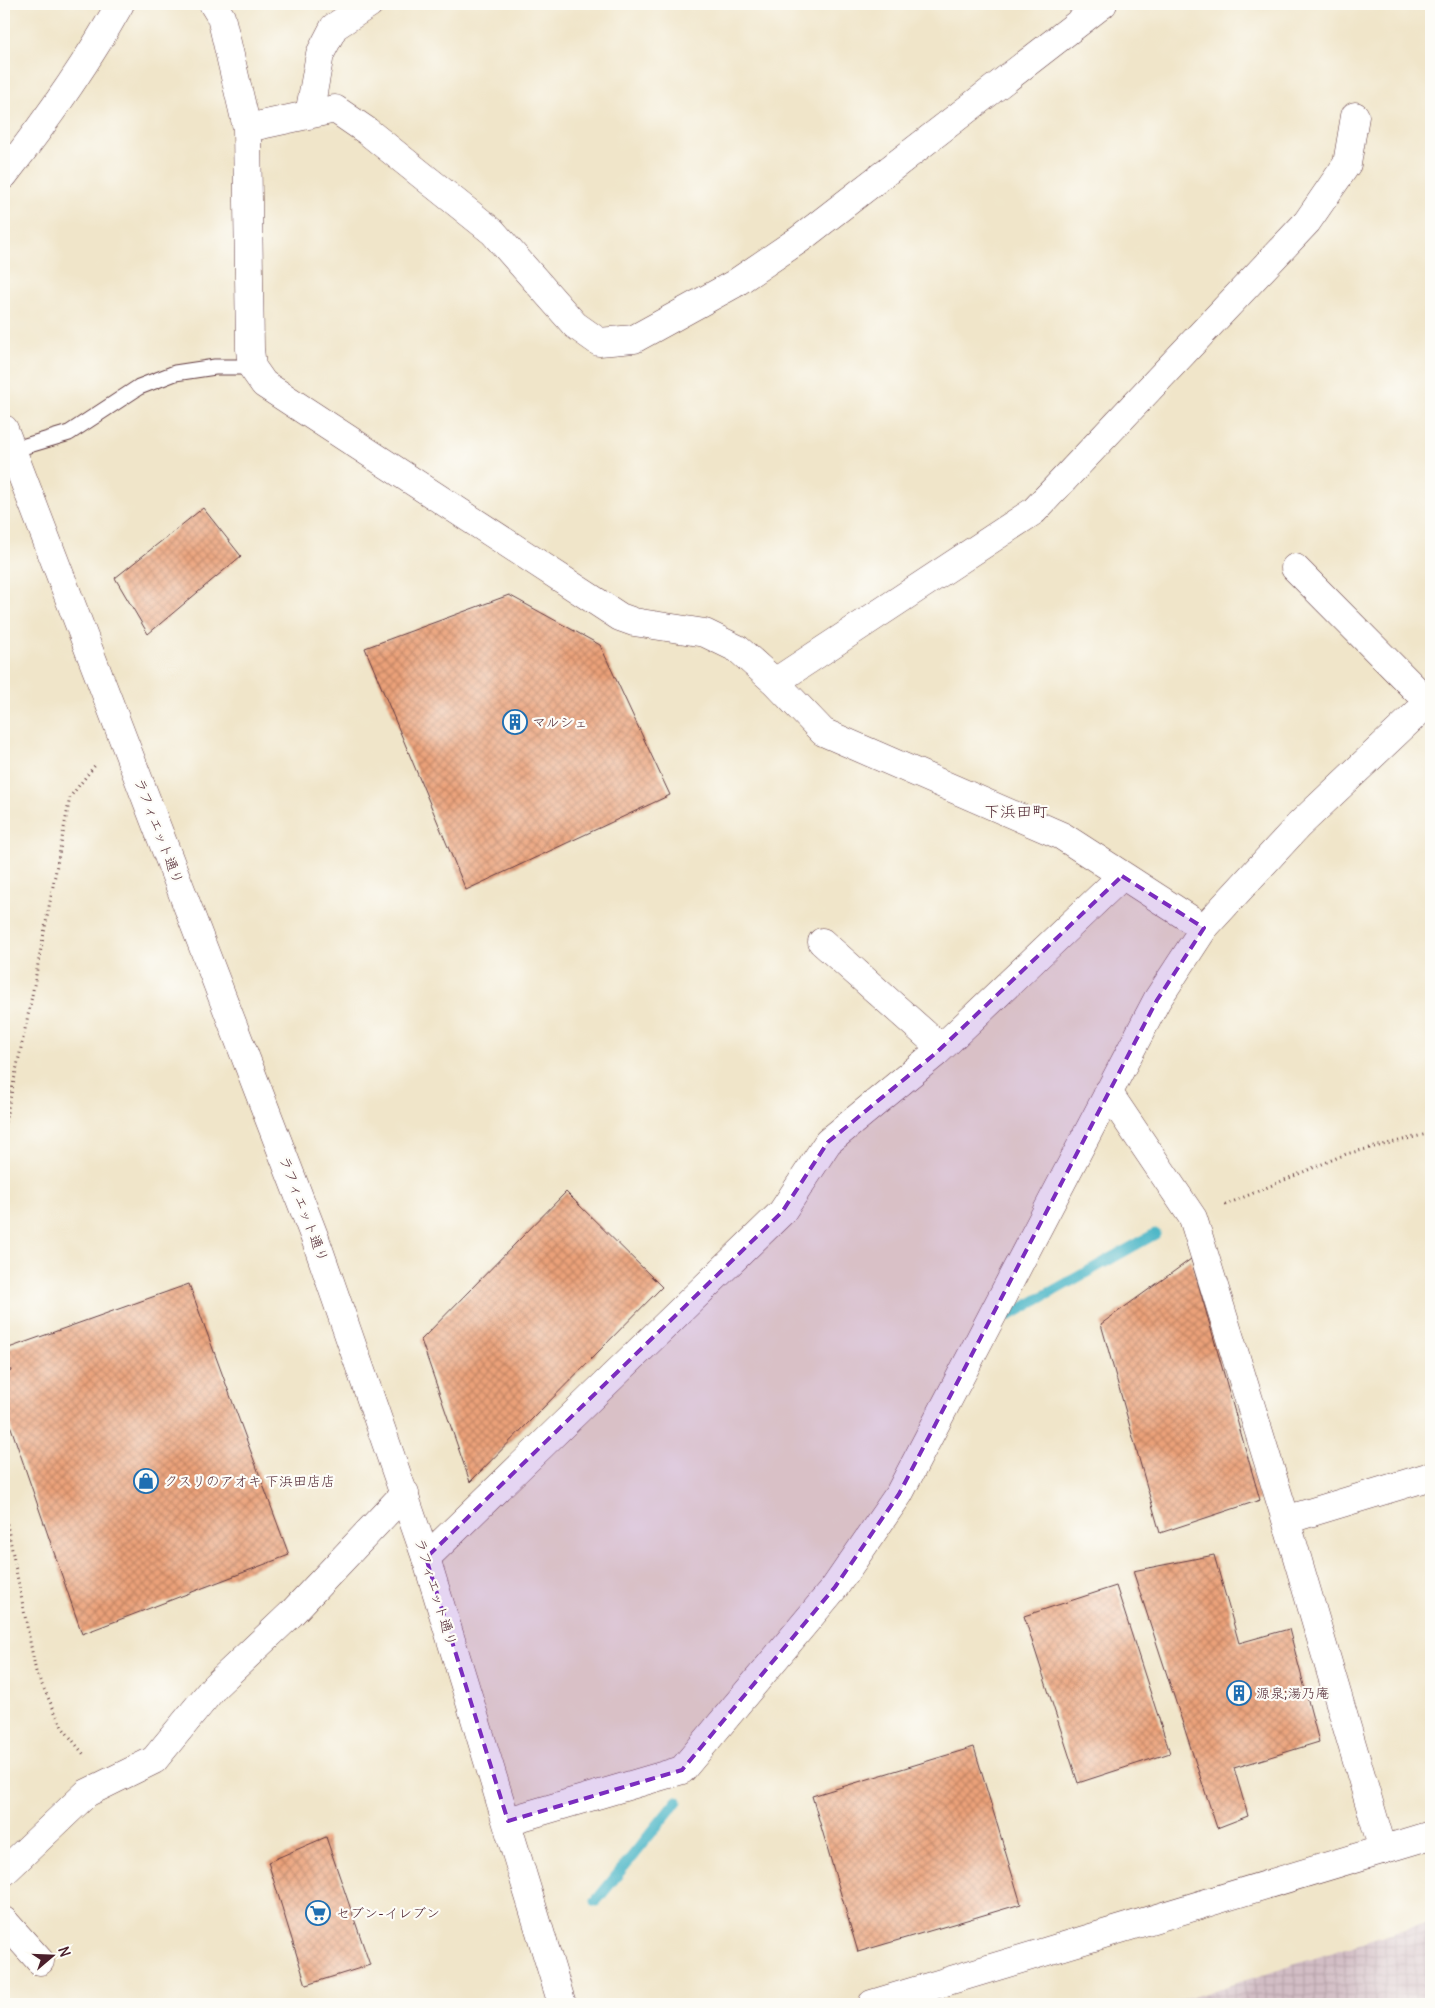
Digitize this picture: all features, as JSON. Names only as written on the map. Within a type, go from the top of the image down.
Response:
[{"type":"street","points":[[4,175],[39,131],[94,52],[120,4]]},
{"type":"street","points":[[213,4],[221,17],[247,128],[250,350],[252,367],[264,384],[620,616],[634,622],[705,633],[738,649],[775,682],[823,732],[1062,836],[1204,928]]},
{"type":"street","points":[[309,114],[320,54],[334,27],[369,4]]},
{"type":"street","points":[[247,128],[335,109],[367,130],[493,232],[574,325],[599,342],[634,339],[734,284],[800,239],[1103,4]]},
{"type":"street","points":[[775,682],[1034,511],[1307,222],[1346,164],[1355,116]]},
{"type":"street","name":"ラフィエット通り","points":[[8,440],[316,1241],[426,1558],[508,1821],[562,2004]]},
{"type":"street","points":[[508,1821],[682,1770],[835,1587],[899,1494],[1157,1000],[1204,928],[1298,826],[1430,702],[1295,568]]},
{"type":"street","points":[[426,1558],[782,1212],[828,1142],[941,1048],[1122,876]]},
{"type":"street","points":[[822,942],[941,1048]]},
{"type":"street","points":[[1108,1092],[1193,1218],[1286,1520],[1383,1850]]},
{"type":"street","points":[[1286,1520],[1431,1476]]},
{"type":"street","points":[[4,1872],[88,1793],[154,1760],[215,1686],[291,1614],[405,1494]]},
{"type":"street","points":[[872,2004],[1431,1835]]},
{"type":"street","points":[[4,1921],[40,1961]]},
{"type":"lane","points":[[8,440],[69,433],[139,387],[174,373],[215,367],[252,367]]},
{"type":"path","points":[[4,1127],[32,996],[70,797],[120,731]]},
{"type":"path","points":[[1193,1218],[1346,1154],[1431,1133]]},
{"type":"path","points":[[4,1509],[36,1672],[62,1728],[106,1784]]},
{"type":"highlighted area","points":[[1122,876],[1204,928],[1157,1000],[899,1494],[835,1587],[682,1770],[508,1821],[426,1558],[782,1212],[828,1142],[936,1053]]},
{"type":"shaded area","points":[[1431,1921],[1431,2004],[1171,2004]]},
{"type":"building","points":[[203,508],[241,556],[148,634],[115,578]]},
{"type":"building","name":"マルシェ","points":[[509,595],[600,645],[670,795],[466,890],[365,648]]},
{"type":"building","points":[[566,1192],[662,1287],[470,1482],[421,1340]]},
{"type":"building","points":[[1191,1259],[1260,1500],[1160,1533],[1101,1324]]},
{"type":"building","name":"クスリのアオキ 下浜田店店","points":[[189,1284],[289,1555],[82,1634],[4,1407],[4,1374],[11,1371],[6,1349]]},
{"type":"building","name":"源泉;湯乃庵","points":[[1214,1555],[1239,1643],[1289,1629],[1319,1742],[1234,1768],[1248,1816],[1217,1828],[1133,1571]]},
{"type":"building","points":[[1116,1586],[1170,1753],[1078,1783],[1024,1616]]},
{"type":"building","points":[[974,1747],[1021,1904],[858,1952],[812,1796]]},
{"type":"building","name":"セブン-イレブン","points":[[326,1837],[370,1965],[306,1985],[268,1862]]},
{"type":"waterway","points":[[1010,1315],[1155,1234]]},
{"type":"waterway","points":[[596,1901],[677,1801]]},
{"type":"place","name":"マルシェ","points":[[515,722]]},
{"type":"place","name":"クスリのアオキ 下浜田店店","points":[[146,1481]]},
{"type":"place","name":"源泉;湯乃庵","points":[[1239,1693]]},
{"type":"place","name":"セブン-イレブン","points":[[318,1913]]},
{"type":"district","name":"下浜田町","points":[[1016,811]]}]
